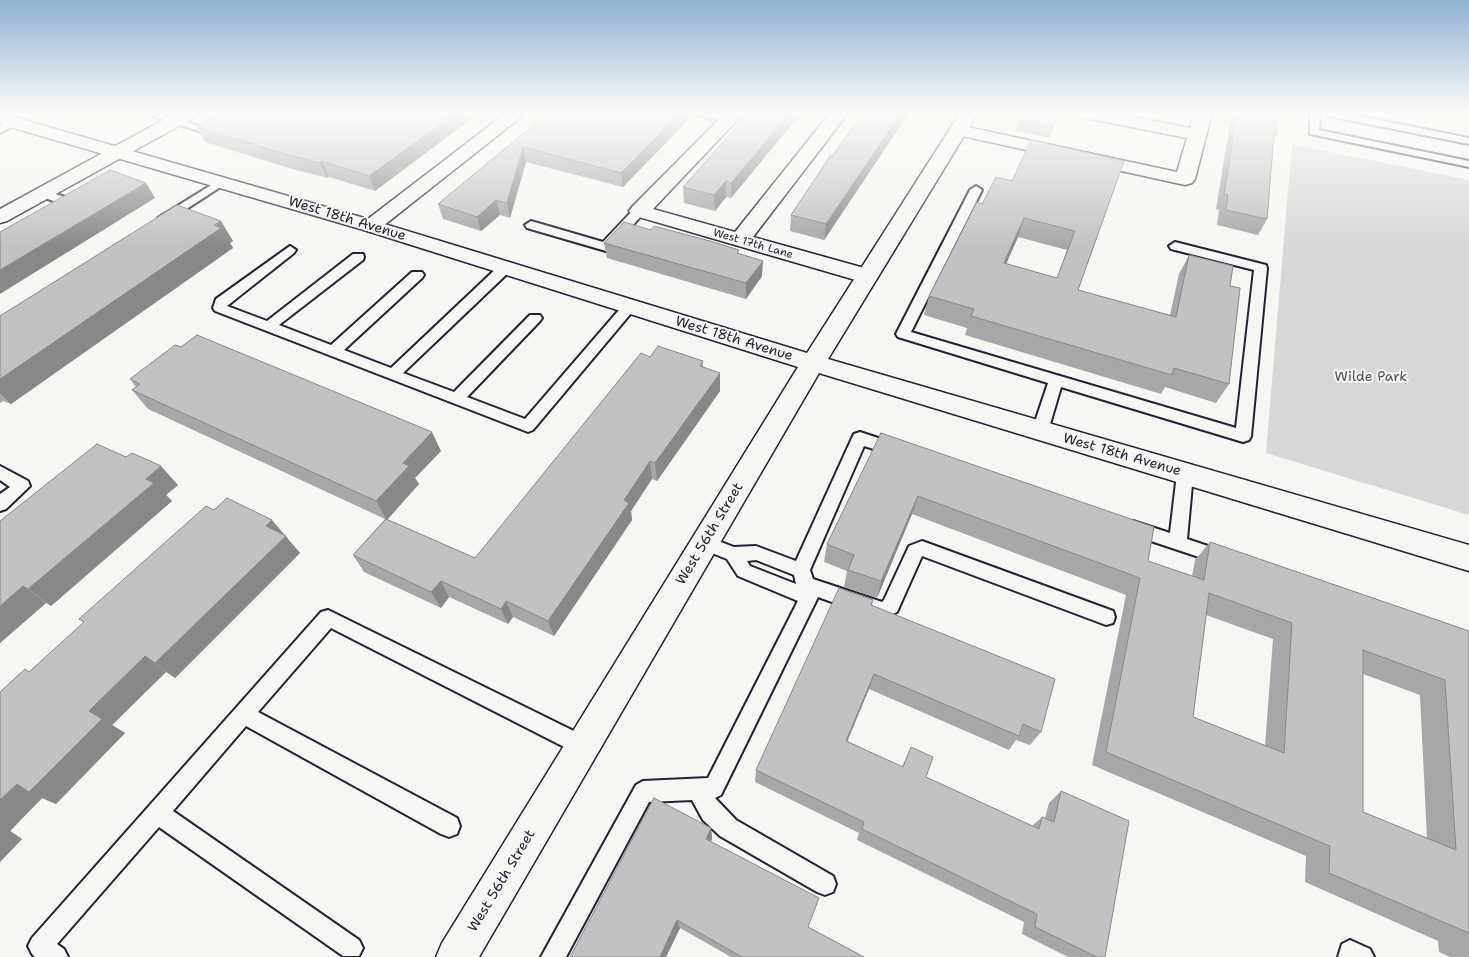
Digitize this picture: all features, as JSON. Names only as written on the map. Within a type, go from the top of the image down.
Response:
[{"type":"street","points":[[0,217],[108,158]]},
{"type":"street","name":"West 18th Avenue","points":[[137,158],[372,226],[812,364],[1469,558]]},
{"type":"street","points":[[372,226],[460,158]]},
{"type":"street","points":[[639,211],[691,158]]},
{"type":"street","points":[[739,240],[804,158]]},
{"type":"street","name":"West 56th Street","points":[[456,957],[583,746],[719,548],[812,364],[941,158]]},
{"type":"street","points":[[1104,158],[1185,179],[1191,158]]},
{"type":"street","name":"West 17th Lane","points":[[639,211],[867,276]]},
{"type":"lane","points":[[1438,158],[1469,164]]},
{"type":"lane","points":[[149,228],[221,182]]},
{"type":"lane","points":[[976,190],[903,334],[1243,436],[1261,268],[1175,246]]},
{"type":"lane","points":[[43,194],[76,205]]},
{"type":"lane","points":[[531,225],[606,247],[639,211]]},
{"type":"lane","points":[[290,250],[221,302],[220,308],[528,426],[630,306]]},
{"type":"lane","points":[[270,326],[358,257]]},
{"type":"lane","points":[[393,374],[505,268]]},
{"type":"lane","points":[[334,351],[417,275]]},
{"type":"lane","points":[[456,399],[535,318]]},
{"type":"lane","points":[[1040,431],[1056,380]]},
{"type":"lane","points":[[553,957],[643,792],[714,788],[805,584],[860,438],[916,457]]},
{"type":"lane","points":[[0,472],[22,486],[0,504]]},
{"type":"lane","points":[[1178,543],[1185,474]]},
{"type":"lane","points":[[1113,522],[1234,562]]},
{"type":"lane","points":[[719,548],[744,571],[805,584],[874,609],[883,610],[891,606],[915,551],[922,548],[1106,617]]},
{"type":"lane","points":[[719,548],[756,553],[805,584]]},
{"type":"lane","points":[[56,957],[40,946],[328,618],[583,746]]},
{"type":"lane","points":[[243,714],[449,826]]},
{"type":"lane","points":[[697,789],[711,812],[728,828],[825,884]]},
{"type":"lane","points":[[156,813],[351,948]]},
{"type":"lane","points":[[1350,957],[1350,952],[1362,957]]},
{"type":"green space","name":"Wilde Park","points":[[1291,158],[1359,158],[1469,180],[1469,515],[1266,453]]},
{"type":"building","points":[[300,158],[394,158],[369,176],[322,161],[320,163]]},
{"type":"building","points":[[494,158],[520,158],[507,203],[496,200],[477,217],[438,204]]},
{"type":"building","points":[[563,158],[636,158],[621,173]]},
{"type":"building","points":[[709,158],[752,158],[731,183],[726,181],[714,195],[683,187]]},
{"type":"building","points":[[829,158],[871,158],[826,224],[791,215]]},
{"type":"building","points":[[1023,158],[1109,158],[1124,161],[1078,290],[1176,317],[1189,255],[1233,266],[1230,286],[1240,288],[1229,384],[1174,368],[1172,375],[971,316],[974,309],[929,296],[977,202],[982,204],[996,177],[1012,181]],"holes":[[[1024,218],[1075,231],[1057,278],[1004,263]]]},
{"type":"building","points":[[1230,158],[1272,158],[1267,219],[1226,210],[1228,195],[1224,194]]},
{"type":"building","points":[[110,170],[146,183],[0,270],[0,232]]},
{"type":"building","points":[[177,205],[221,221],[214,225],[221,228],[0,379],[0,316]]},
{"type":"building","points":[[624,222],[651,230],[654,226],[710,241],[739,250],[737,253],[763,261],[746,283],[604,243]]},
{"type":"building","points":[[197,335],[432,432],[403,463],[409,466],[376,501],[132,390],[140,384],[130,379],[175,345],[181,347]]},
{"type":"building","points":[[658,346],[703,361],[700,366],[720,373],[655,463],[650,461],[624,500],[629,503],[548,621],[506,601],[501,609],[441,581],[431,592],[353,555],[386,519],[475,558],[641,353],[650,357]]},
{"type":"building","points":[[881,433],[1154,527],[1148,561],[1204,580],[1210,542],[1469,631],[1469,933],[1329,873],[1330,846],[1106,752],[1140,578],[918,496],[881,581],[848,570],[854,555],[827,544]],"holes":[[[1209,593],[1292,623],[1284,753],[1193,717]],[[1363,650],[1445,680],[1456,850],[1363,812]]]},
{"type":"building","points":[[97,444],[126,457],[132,453],[161,466],[146,479],[154,483],[28,589],[23,586],[0,606],[0,521]]},
{"type":"building","points":[[227,498],[272,520],[266,526],[286,536],[155,663],[145,656],[89,711],[102,719],[29,792],[17,784],[0,800],[0,692],[25,669],[29,672],[84,622],[79,619],[206,506],[214,510]]},
{"type":"building","points":[[839,588],[873,600],[871,605],[1055,679],[1041,732],[1023,724],[1019,736],[874,674],[846,741],[903,767],[911,747],[933,757],[926,777],[1039,829],[1042,817],[1054,822],[1061,791],[1129,821],[1105,957],[1097,957],[1035,927],[1037,914],[862,829],[864,822],[756,770]]},
{"type":"building","points":[[654,798],[711,828],[706,839],[819,898],[808,927],[864,957],[742,957],[677,920],[660,957],[570,957]]}]
